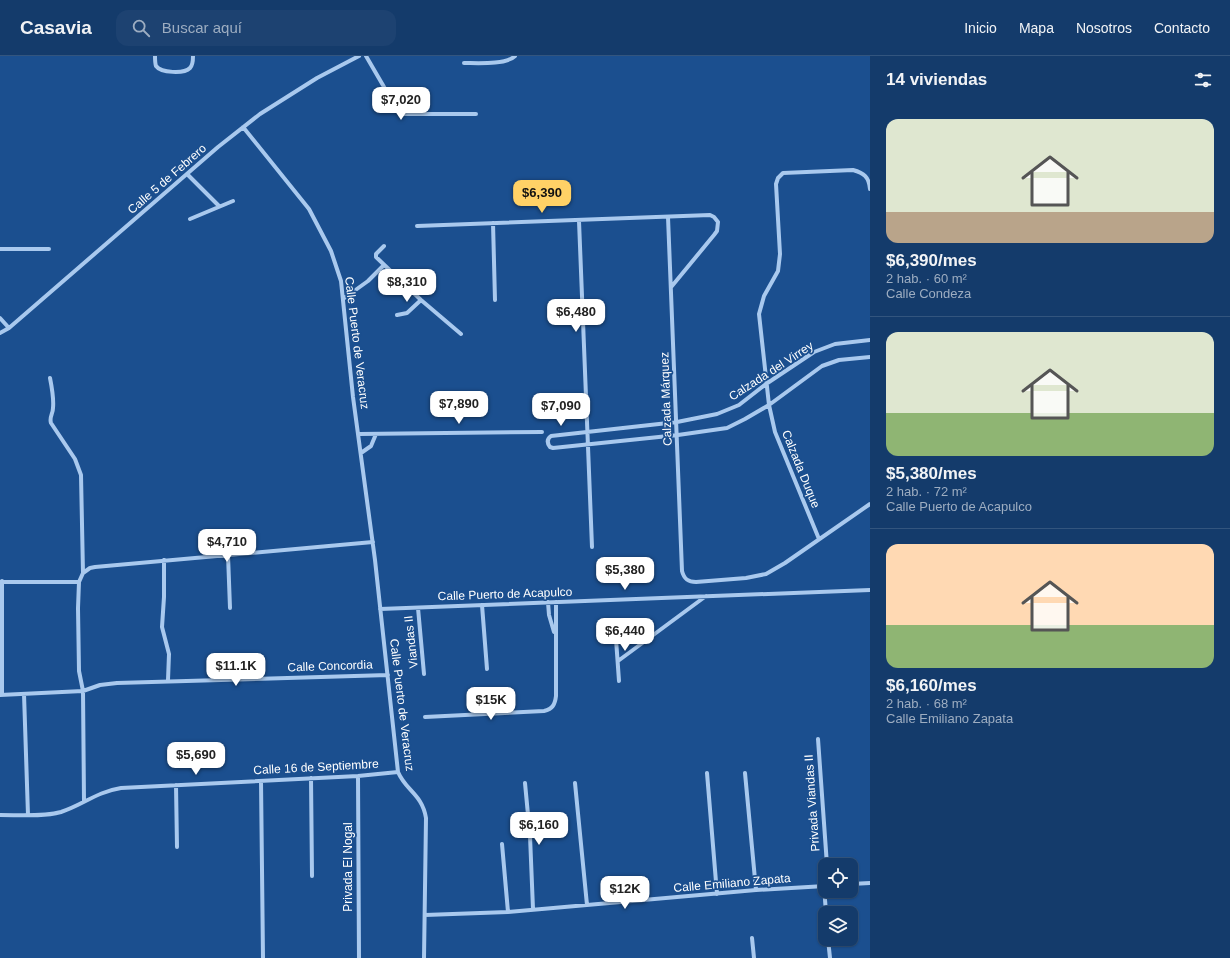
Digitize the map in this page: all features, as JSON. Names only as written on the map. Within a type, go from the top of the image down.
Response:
[{"type":"street","points":[[155,56],[155,62],[159,69],[169,72],[184,71],[189,69],[192,66],[193,56]]},
{"type":"street","name":"Calle 5 de Febrero","points":[[0,333],[9,328],[243,127],[278,102],[317,78],[359,56]]},
{"type":"street","points":[[366,56],[398,111],[403,114],[476,114]]},
{"type":"street","points":[[464,63],[505,61],[514,57]]},
{"type":"street","name":"Calle Puerto de Veracruz","points":[[243,127],[309,210],[318,224],[335,261],[341,281],[358,434],[373,542],[398,772],[403,782],[421,802],[425,812],[424,958]]},
{"type":"street","name":"Calzada Duque","points":[[819,539],[775,432],[766,384],[759,314],[764,296],[778,272],[780,265],[776,188],[778,178],[783,173],[853,170],[861,172],[868,178],[870,189]]},
{"type":"street","points":[[188,175],[219,206]]},
{"type":"street","points":[[190,219],[233,201]]},
{"type":"street","points":[[417,226],[668,216],[710,215],[714,217],[718,222],[717,231],[672,286]]},
{"type":"street","name":"Calzada Márquez","points":[[668,216],[678,435],[682,571],[686,579],[696,582],[759,576],[776,569],[819,539]]},
{"type":"street","points":[[579,220],[592,547]]},
{"type":"street","points":[[493,223],[495,300]]},
{"type":"street","points":[[384,246],[376,254],[376,257],[421,300],[461,334]]},
{"type":"street","points":[[0,249],[49,249]]},
{"type":"street","points":[[343,299],[368,281],[384,265]]},
{"type":"street","points":[[397,315],[408,313],[421,300]]},
{"type":"street","points":[[0,318],[9,328]]},
{"type":"street","name":"Calzada del Virrey","points":[[870,340],[835,344],[814,352],[766,384],[748,399],[717,414],[677,422],[552,436],[548,441],[549,446],[551,448],[589,446],[726,428],[769,405],[822,366],[832,362],[870,357]]},
{"type":"street","points":[[50,378],[54,400],[50,418],[51,423],[75,459],[81,475],[83,572],[80,582],[78,608],[78,649],[79,671],[83,691],[84,801]]},
{"type":"street","points":[[358,434],[542,432]]},
{"type":"street","points":[[361,453],[371,446],[376,434]]},
{"type":"street","points":[[819,539],[870,504]]},
{"type":"street","points":[[83,572],[95,567],[373,542]]},
{"type":"street","points":[[228,555],[230,608]]},
{"type":"street","points":[[164,560],[162,626],[169,654],[168,680]]},
{"type":"street","points":[[1,695],[1,581],[80,582]]},
{"type":"street","name":"Calle Puerto de Acapulco","points":[[380,609],[870,590]]},
{"type":"street","points":[[618,661],[706,596]]},
{"type":"street","points":[[548,602],[549,616],[555,634]]},
{"type":"street","points":[[425,717],[544,711],[552,707],[556,696],[556,602]]},
{"type":"street","points":[[482,605],[487,669]]},
{"type":"street","name":"Viandas II","points":[[418,608],[424,674]]},
{"type":"street","points":[[615,625],[619,681]]},
{"type":"street","name":"Calle Concordia","points":[[1,695],[83,691],[108,683],[388,674]]},
{"type":"street","points":[[24,694],[28,815]]},
{"type":"street","name":"Privada Viandas II","points":[[818,739],[826,858]]},
{"type":"street","name":"Calle 16 de Septiembre","points":[[0,815],[28,815],[61,812],[111,789],[358,776],[398,772]]},
{"type":"street","points":[[707,773],[717,894]]},
{"type":"street","points":[[745,773],[756,890]]},
{"type":"street","name":"Privada El Nogal","points":[[358,776],[359,958]]},
{"type":"street","points":[[310,778],[312,876]]},
{"type":"street","points":[[262,780],[264,958]]},
{"type":"street","points":[[525,783],[530,836],[533,909]]},
{"type":"street","points":[[575,783],[587,905]]},
{"type":"street","points":[[176,785],[177,847]]},
{"type":"street","points":[[502,844],[508,912]]},
{"type":"street","points":[[858,884],[870,883]]},
{"type":"street","name":"Calle Emiliano Zapata","points":[[424,915],[508,912],[756,890],[818,886]]},
{"type":"street","points":[[752,938],[754,958]]},
{"type":"street","points":[[829,946],[830,958]]}]
